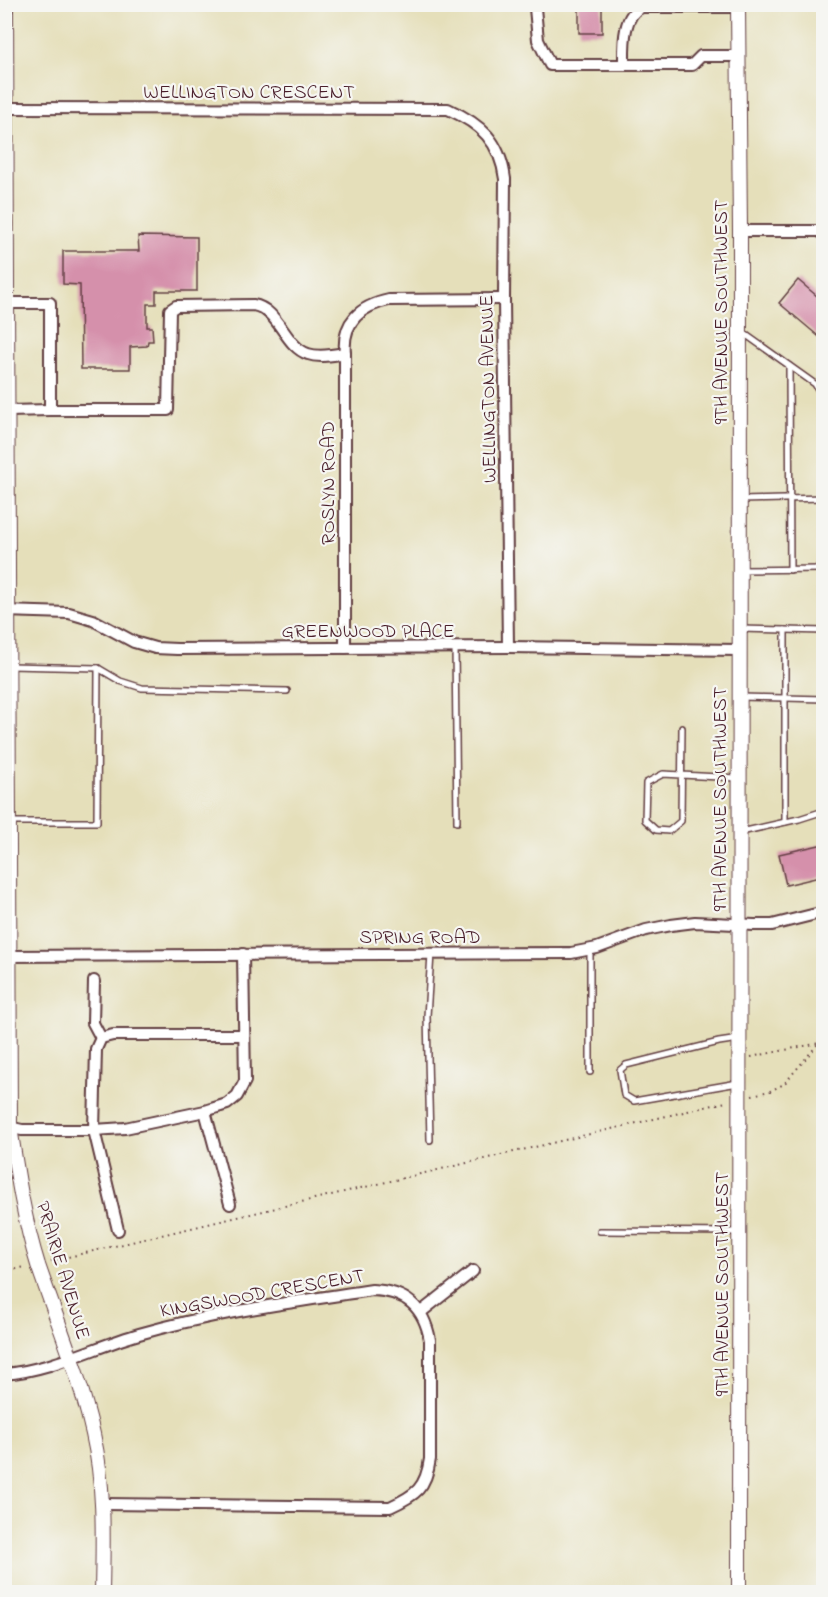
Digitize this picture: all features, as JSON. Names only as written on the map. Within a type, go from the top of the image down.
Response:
[{"type":"street","name":"PRAIRIE AVENUE","points":[[6,4],[6,277],[8,303],[6,778],[9,822],[7,1126],[26,1219],[38,1264],[71,1358],[99,1462],[103,1504],[102,1593]]},
{"type":"street","points":[[537,4],[538,40],[550,65],[692,66],[702,56],[739,56]]},
{"type":"street","points":[[624,65],[624,40],[631,15],[635,10],[642,7],[738,6]]},
{"type":"street","name":"9TH AVENUE SOUTHWEST","points":[[738,6],[740,231],[739,1593]]},
{"type":"street","name":"WELLINGTON CRESCENT","points":[[5,108],[448,109],[463,116],[487,134]]},
{"type":"street","name":"WELLINGTON AVENUE","points":[[487,134],[503,163],[505,179],[508,647]]},
{"type":"street","points":[[740,231],[818,231],[824,233]]},
{"type":"street","name":"ROSLYN ROAD","points":[[345,648],[344,342],[352,321],[362,310],[374,303],[389,300],[504,299]]},
{"type":"street","points":[[8,303],[50,303],[50,410]]},
{"type":"street","points":[[8,411],[168,410],[170,310],[176,306],[261,306],[298,349],[308,355],[345,354]]},
{"type":"street","name":"GREENWOOD PLACE","points":[[7,611],[69,613],[93,621],[134,642],[155,648],[508,647],[739,650]]},
{"type":"street","name":"SPRING ROAD","points":[[7,956],[571,952],[590,949],[646,930],[671,925],[695,922],[772,925],[824,912]]},
{"type":"street","points":[[7,1126],[22,1130],[125,1128],[227,1104],[237,1096],[245,1082],[243,954]]},
{"type":"street","points":[[94,981],[93,1023],[101,1038]]},
{"type":"street","points":[[101,1038],[113,1035],[244,1035]]},
{"type":"street","points":[[101,1038],[96,1049],[94,1130],[118,1230]]},
{"type":"street","points":[[205,1111],[230,1204]]},
{"type":"street","points":[[103,1504],[390,1506],[412,1496],[422,1486],[428,1473],[430,1459],[430,1340],[421,1312],[473,1271]]},
{"type":"street","name":"KINGSWOOD CRESCENT","points":[[4,1374],[30,1372],[138,1334],[183,1323],[372,1290],[388,1290],[402,1296],[421,1312]]},
{"type":"lane","points":[[740,330],[815,384],[824,399]]},
{"type":"lane","points":[[789,366],[790,570]]},
{"type":"lane","points":[[739,500],[824,498]]},
{"type":"lane","points":[[739,570],[824,569]]},
{"type":"lane","points":[[739,629],[824,631]]},
{"type":"lane","points":[[785,630],[785,822]]},
{"type":"lane","points":[[455,647],[457,822]]},
{"type":"lane","points":[[8,666],[98,668],[120,681],[142,688],[287,692]]},
{"type":"lane","points":[[9,822],[97,822],[98,668]]},
{"type":"lane","points":[[739,697],[824,699]]},
{"type":"lane","points":[[682,728],[682,775],[681,821],[669,831],[656,830],[645,820],[646,783],[663,774],[682,775],[739,778]]},
{"type":"lane","points":[[739,832],[824,811]]},
{"type":"lane","points":[[590,949],[590,1072]]},
{"type":"lane","points":[[430,1140],[427,1016],[431,954]]},
{"type":"lane","points":[[740,1040],[719,1042],[626,1065],[620,1070],[624,1095],[634,1101],[740,1083]]},
{"type":"lane","points":[[600,1231],[740,1232]]},
{"type":"path","points":[[740,1059],[824,1042]]},
{"type":"path","points":[[4,1272],[770,1091],[784,1084],[818,1044]]},
{"type":"building","points":[[579,4],[602,4],[602,33],[579,33]]},
{"type":"building","points":[[138,236],[197,237],[197,291],[156,291],[156,304],[147,304],[147,327],[152,327],[153,341],[148,341],[147,346],[130,347],[130,369],[81,369],[80,285],[63,284],[63,251],[139,251]]},
{"type":"building","points":[[798,280],[824,302],[824,341],[779,303]]},
{"type":"building","points":[[824,844],[824,876],[786,885],[779,854]]}]
